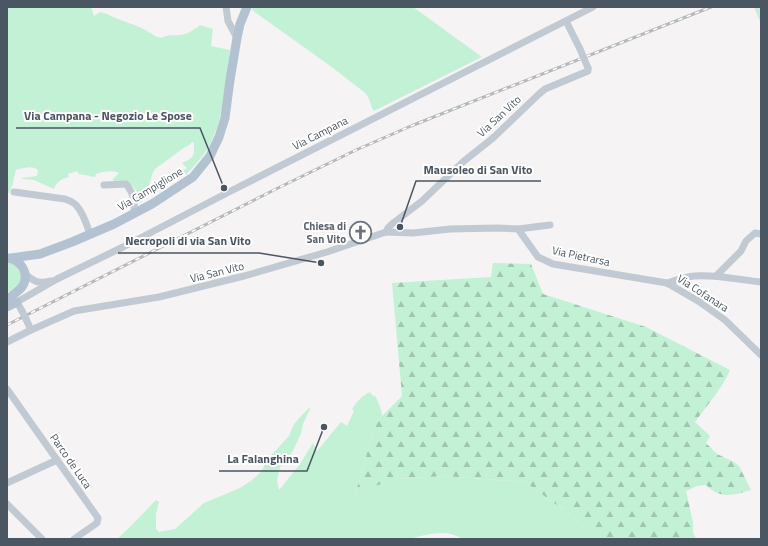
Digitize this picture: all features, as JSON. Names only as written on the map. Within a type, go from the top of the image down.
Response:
[{"type":"main road","name":"Via Campiglione","points":[[8,258],[40,254],[114,224],[152,204],[193,177],[210,156],[226,118],[230,80],[237,38],[240,24],[247,7]]},
{"type":"main road","name":"Via Campiglione","points":[[12,297],[24,283],[25,273],[29,262],[40,254]]},
{"type":"main road","points":[[8,258],[14,259],[21,264],[25,273]]},
{"type":"main road","points":[[7,307],[12,297]]},
{"type":"street","points":[[226,7],[228,21],[237,38]]},
{"type":"street","name":"Via Campana","points":[[12,297],[35,292],[56,279],[123,247],[593,7]]},
{"type":"street","name":"Via San Vito","points":[[7,342],[74,312],[159,297],[244,276],[327,252],[386,232],[392,224],[422,201],[460,165],[493,138],[545,89],[588,69],[566,21]]},
{"type":"street","points":[[104,185],[126,184],[135,201],[134,214]]},
{"type":"street","points":[[14,192],[70,201],[76,205],[82,214],[90,234]]},
{"type":"street","points":[[386,232],[413,233],[450,229],[518,229],[550,226]]},
{"type":"street","name":"Via Pietrarsa","points":[[518,229],[538,256],[553,264],[667,283],[681,278],[695,276],[716,276],[761,282]]},
{"type":"street","points":[[716,276],[741,251],[746,241],[755,233],[761,234]]},
{"type":"street","name":"Via Campana","points":[[25,273],[32,280],[40,283],[56,279]]},
{"type":"street","name":"Via Cofanara","points":[[667,283],[698,301],[725,320],[761,355]]},
{"type":"street","points":[[12,297],[22,311],[31,330]]},
{"type":"street","name":"Parco de Luca","points":[[7,389],[98,518],[97,523],[74,539]]},
{"type":"street","points":[[7,482],[57,460]]},
{"type":"street","points":[[7,504],[42,539]]},
{"type":"green space","points":[[7,7],[91,7],[94,16],[100,12],[107,14],[142,28],[161,38],[185,34],[200,25],[213,29],[211,46],[230,50],[222,111],[214,135],[201,158],[186,175],[183,171],[187,168],[182,163],[193,156],[194,143],[192,142],[155,169],[147,192],[140,199],[134,187],[126,182],[117,182],[112,180],[119,173],[117,172],[101,172],[96,174],[95,177],[79,174],[77,171],[68,174],[69,177],[59,181],[54,189],[34,180],[22,179],[37,176],[38,170],[30,167],[16,170],[12,186],[7,196]]},
{"type":"green space","points":[[253,7],[413,7],[482,57],[374,111],[364,92],[252,10]]},
{"type":"green space","points":[[754,7],[761,7],[761,24]]},
{"type":"green space","points":[[7,260],[15,263],[22,276],[17,287],[7,292]]},
{"type":"green space","points":[[493,263],[531,264],[543,294],[646,327],[730,370],[719,390],[695,422],[710,436],[706,443],[717,454],[739,466],[751,490],[728,495],[717,493],[706,485],[697,486],[686,491],[693,522],[693,532],[696,539],[598,539],[572,516],[525,482],[444,476],[398,479],[372,487],[355,495],[376,422],[402,396],[392,283],[491,277]]},
{"type":"green space","points":[[370,392],[376,397],[381,408],[382,416],[376,422],[355,495],[372,487],[398,479],[444,476],[525,482],[572,516],[598,539],[463,539],[456,535],[441,533],[409,539],[117,539],[156,500],[159,502],[156,514],[156,529],[159,532],[175,529],[204,503],[240,488],[252,480],[261,472],[268,459],[289,436],[294,424],[311,407],[293,451],[280,467],[277,480],[279,490],[300,464],[313,443],[317,451],[341,422],[347,426],[354,411],[352,409],[354,406],[362,397]]},
{"type":"railway","points":[[7,325],[356,150],[411,126],[711,7]]},
{"type":"place","name":"Via Campana - Negozio Le Spose","points":[[224,188]]},
{"type":"place","name":"Mausoleo di San Vito","points":[[400,227]]},
{"type":"place","name":"Chiesa di San Vito","points":[[361,232]]},
{"type":"place","name":"Necropoli di via San Vito","points":[[321,263]]},
{"type":"place","name":"La Falanghina","points":[[324,427]]}]
